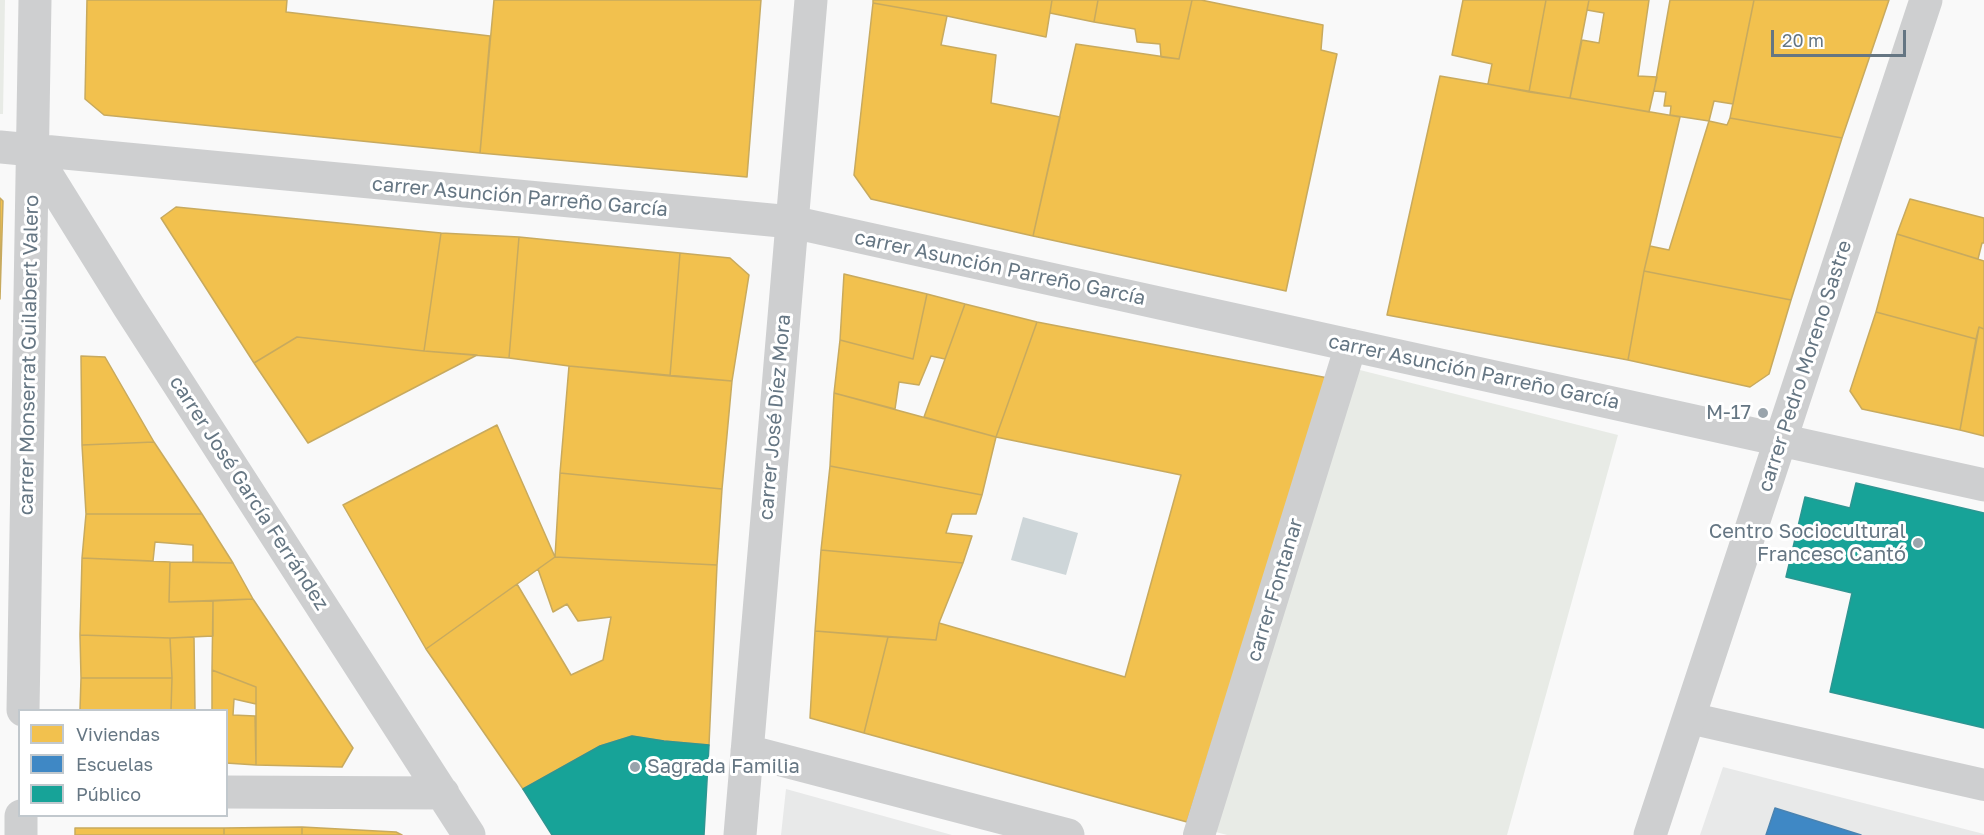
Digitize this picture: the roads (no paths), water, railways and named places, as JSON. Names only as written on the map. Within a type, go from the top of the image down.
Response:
[{"type":"street","name":"carrer Monserrat Guilabert Valero","points":[[23,709],[13,511],[32,151],[35,0]]},
{"type":"street","name":"carrer José Díez Mora","points":[[740,835],[811,0]]},
{"type":"street","name":"carrer Pedro Moreno Sastre","points":[[1650,835],[1926,0]]},
{"type":"street","name":"carrer Asunción Parreño García","points":[[0,147],[792,222],[1984,485]]},
{"type":"street","name":"carrer José García Ferrández","points":[[32,151],[469,835]]},
{"type":"street","name":"carrer Fontanar","points":[[1199,835],[1351,345]]},
{"type":"street","points":[[1689,718],[1984,785]]},
{"type":"street","points":[[747,751],[1068,835]]},
{"type":"street","points":[[228,792],[443,793]]},
{"type":"street","points":[[21,817],[21,835]]},
{"type":"place","name":"M-17","points":[[1763,413]]},
{"type":"place","name":"Centro Sociocultural Francesc Cantó","points":[[1918,543]]},
{"type":"place","name":"Sagrada Familia","points":[[635,767]]}]
